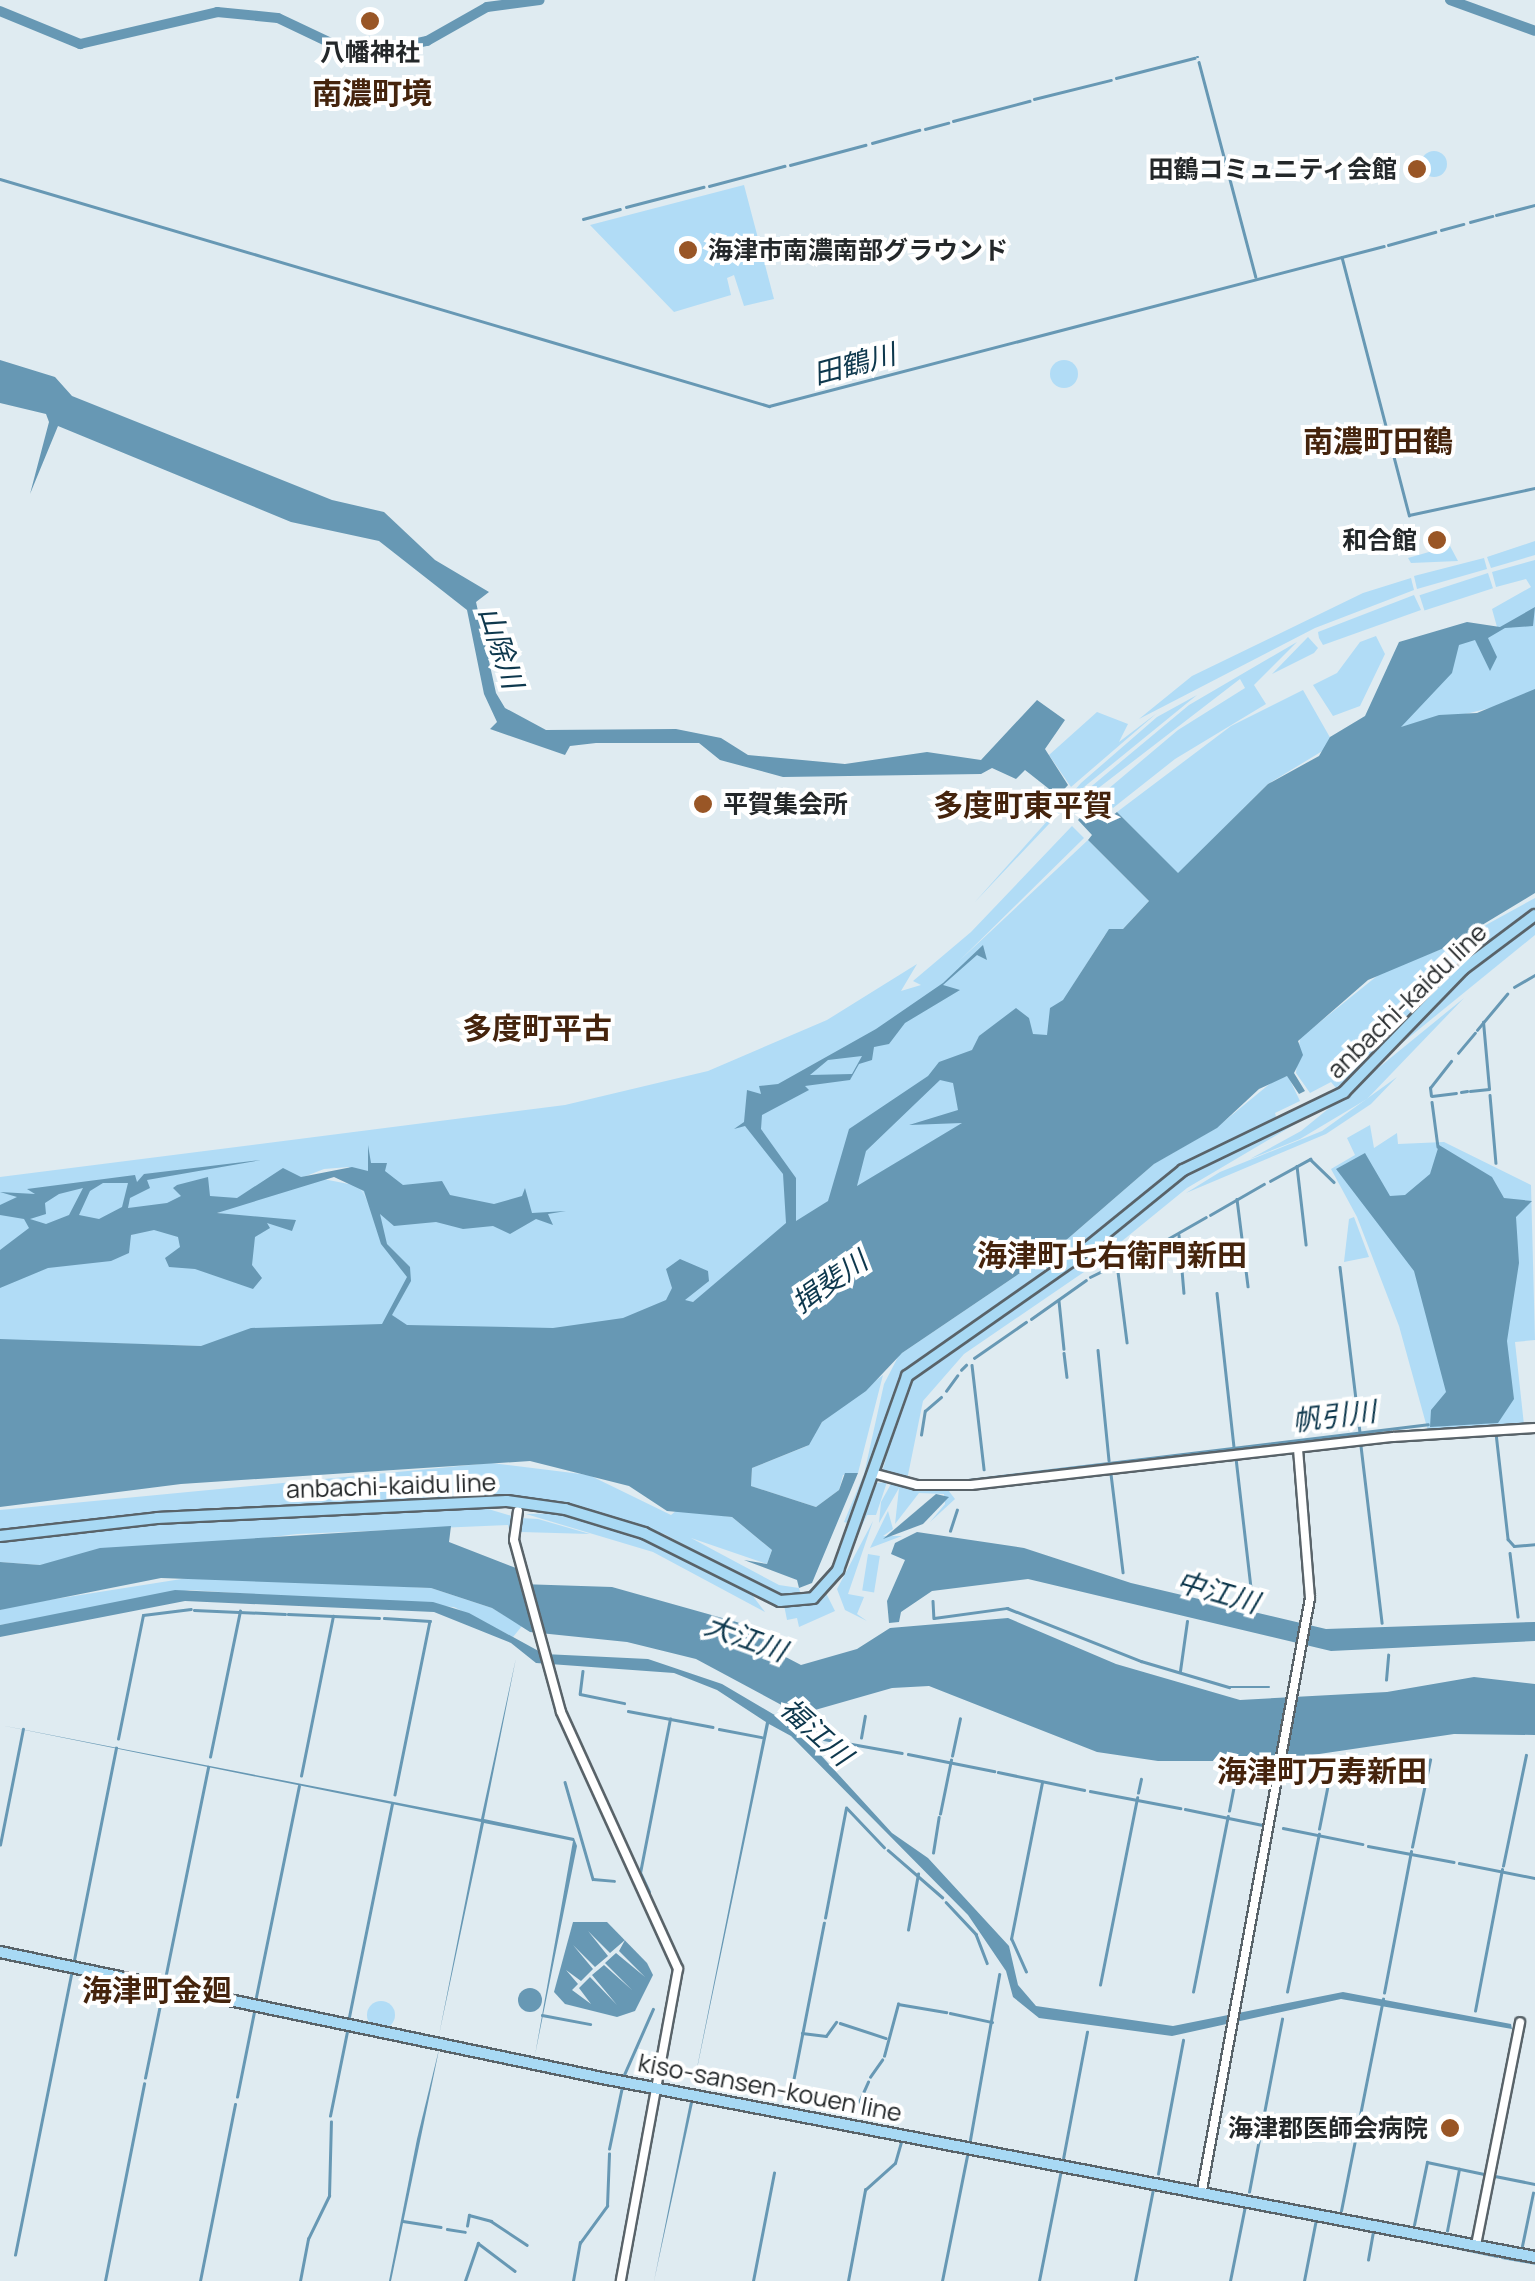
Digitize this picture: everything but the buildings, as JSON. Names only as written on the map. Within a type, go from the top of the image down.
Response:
[{"type":"main road","name":"anbachi-kaidu line","points":[[0,1536],[157,1518],[506,1501],[578,1512],[644,1533],[794,1602],[831,1584],[876,1474],[898,1389],[913,1371],[1072,1260],[1183,1170],[1344,1092],[1463,968],[1535,915]]},
{"type":"main road","name":"kiso-sansen-kouen line","points":[[0,1952],[1535,2257]]},
{"type":"street","points":[[876,1474],[918,1485],[972,1486],[1535,1428]]},
{"type":"street","points":[[1202,2190],[1284,1765],[1302,1651],[1311,1560],[1298,1450]]},
{"type":"street","points":[[518,1511],[514,1540],[546,1668],[572,1740],[676,1958],[678,1996],[621,2281]]},
{"type":"street","points":[[1476,2245],[1520,2022]]},
{"type":"shaded area","points":[[1434,151],[1443,155],[1447,164],[1443,173],[1434,177],[1425,173],[1421,164],[1425,155]]},
{"type":"shaded area","name":"海津市南濃南部グラウンド","points":[[744,185],[774,299],[744,306],[734,275],[727,278],[731,295],[674,312],[590,225]]},
{"type":"shaded area","points":[[1064,360],[1074,364],[1078,374],[1074,384],[1064,388],[1054,384],[1050,374],[1054,364]]},
{"type":"shaded area","points":[[1535,541],[1535,555],[1491,568],[1487,557]]},
{"type":"shaded area","points":[[1450,546],[1458,561],[1411,563],[1408,558]]},
{"type":"shaded area","points":[[1484,558],[1487,569],[1417,589],[1414,576]]},
{"type":"shaded area","points":[[1535,560],[1535,697],[1404,729],[1379,726],[1454,646],[1497,627],[1492,609],[1531,587],[1526,579],[1496,587],[1492,572]]},
{"type":"shaded area","points":[[1488,573],[1493,588],[1424,610],[1420,595]]},
{"type":"shaded area","points":[[1411,578],[1414,590],[1315,628],[1139,719],[1192,676],[1363,593]]},
{"type":"shaded area","points":[[1414,595],[1421,610],[1323,645],[1319,638],[1318,632]]},
{"type":"shaded area","points":[[1376,636],[1385,654],[1360,706],[1333,716],[1313,685],[1337,673],[1360,642]]},
{"type":"shaded area","points":[[1308,637],[1318,648],[1314,653],[1272,674]]},
{"type":"shaded area","points":[[1297,642],[1254,685],[1266,704],[1175,759],[1113,808],[1101,795],[1178,730],[1245,688],[1240,679],[1092,793],[1087,790],[1189,705]]},
{"type":"shaded area","points":[[1303,690],[1332,741],[1329,747],[1268,784],[1178,874],[1117,812],[1231,726]]},
{"type":"shaded area","points":[[1197,695],[1084,787],[974,903],[1081,783],[1157,717]]},
{"type":"shaded area","points":[[1097,712],[1128,724],[1119,742],[1157,713],[1071,787],[1049,755]]},
{"type":"shaded area","points":[[1072,826],[1084,838],[958,962],[1088,840],[1149,901],[1123,929],[1105,935],[1075,982],[1055,1029],[969,1120],[695,1301],[664,1314],[565,1329],[331,1328],[201,1346],[0,1340],[0,1283],[158,1225],[237,1221],[217,1212],[323,1179],[359,1186],[373,1210],[349,1167],[324,1169],[252,1197],[0,1254],[0,1177],[565,1105],[708,1071],[827,1020],[917,964],[901,991],[921,985],[913,981],[971,932]]},
{"type":"shaded area","points":[[1535,898],[1535,911],[1462,965],[1390,1038],[1362,1049],[1371,1037],[1349,1051],[1355,1056],[1392,1041],[1344,1089],[1311,1103],[1336,1088],[1331,1082],[1310,1093],[1296,1073],[1300,1038],[1382,972],[1444,948]]},
{"type":"shaded area","points":[[1535,919],[1535,935],[1396,1048],[1458,979]]},
{"type":"shaded area","points":[[1464,998],[1367,1099],[1300,1139],[1250,1159],[1301,1131]]},
{"type":"shaded area","points":[[1288,1076],[1300,1101],[1275,1113],[1277,1120],[1221,1146],[903,1375],[853,1525],[844,1522],[864,1474],[884,1384],[899,1355],[1057,1248],[1155,1163],[1216,1128],[1277,1078]]},
{"type":"shaded area","points":[[1397,1077],[1371,1104],[1326,1134],[1186,1193],[1220,1172],[1322,1131]]},
{"type":"shaded area","points":[[1319,1110],[1187,1188],[1084,1272],[964,1354],[923,1401],[907,1480],[882,1472],[909,1379],[1203,1162]]},
{"type":"shaded area","points":[[1370,1125],[1374,1148],[1397,1133],[1398,1144],[1444,1142],[1531,1185],[1535,1340],[1515,1342],[1524,1425],[1428,1431],[1399,1326],[1357,1217],[1331,1169],[1355,1155],[1347,1138]]},
{"type":"shaded area","points":[[1354,1217],[1369,1257],[1344,1262],[1349,1219]]},
{"type":"shaded area","points":[[883,1375],[858,1473],[843,1475],[839,1490],[816,1507],[751,1486],[752,1468],[807,1446],[822,1422]]},
{"type":"shaded area","points":[[491,1463],[589,1475],[671,1515],[677,1510],[732,1517],[772,1550],[767,1564],[691,1538],[779,1585],[799,1588],[802,1599],[788,1600],[664,1534],[508,1498],[211,1508],[0,1533],[0,1510]]},
{"type":"shaded area","points":[[887,1482],[876,1515],[867,1515],[837,1579],[877,1483]]},
{"type":"shaded area","points":[[892,1482],[948,1490],[955,1499],[930,1522],[945,1504],[944,1494],[919,1493],[895,1524],[899,1488],[879,1523],[881,1502]]},
{"type":"shaded area","points":[[468,1503],[512,1516],[516,1557],[508,1525],[297,1534],[40,1565],[0,1562],[0,1539],[107,1525]]},
{"type":"shaded area","points":[[888,1511],[893,1529],[883,1536],[902,1536],[870,1548]]},
{"type":"shaded area","points":[[569,1513],[644,1536],[746,1587],[765,1612],[653,1552],[526,1514]]},
{"type":"shaded area","points":[[520,1518],[538,1519],[590,1534],[521,1532]]},
{"type":"shaded area","points":[[873,1521],[848,1594],[864,1597],[857,1614],[867,1621],[845,1610],[837,1589]]},
{"type":"shaded area","points":[[868,1554],[880,1556],[874,1592],[862,1591]]},
{"type":"shaded area","points":[[194,1577],[431,1588],[492,1608],[522,1626],[513,1637],[454,1607],[190,1590],[0,1625],[0,1610],[11,1606]]},
{"type":"shaded area","points":[[826,1593],[835,1611],[799,1627],[797,1618],[787,1620],[784,1605],[809,1603]]},
{"type":"shaded area","points":[[381,2001],[391,2005],[395,2015],[391,2025],[381,2029],[371,2025],[367,2015],[371,2005]]},
{"type":"water","points":[[0,360],[55,377],[72,396],[332,500],[384,512],[435,560],[489,592],[476,602],[496,693],[505,708],[546,730],[676,729],[721,738],[748,755],[845,764],[927,752],[981,760],[1037,700],[1065,720],[1045,749],[1068,785],[1058,796],[1025,770],[1016,779],[992,768],[981,774],[783,777],[720,760],[699,743],[596,743],[570,746],[565,755],[490,729],[497,722],[484,694],[467,610],[379,541],[291,522],[58,426],[30,494],[49,422],[46,414],[0,403]]},
{"type":"water","name":"揖斐川","points":[[1535,607],[1533,626],[1505,628],[1488,638],[1497,657],[1490,671],[1475,640],[1459,645],[1452,673],[1401,727],[1439,715],[1477,713],[1535,689],[1535,893],[1444,948],[1368,980],[1298,1041],[1303,1055],[1294,1073],[1305,1091],[1299,1094],[1287,1076],[1259,1089],[1217,1128],[1154,1164],[1057,1248],[902,1353],[866,1391],[822,1422],[809,1445],[752,1468],[751,1486],[816,1507],[839,1490],[845,1473],[858,1473],[812,1583],[799,1588],[797,1580],[744,1560],[767,1564],[772,1550],[732,1517],[667,1511],[629,1486],[530,1461],[181,1484],[0,1507],[0,1339],[201,1346],[251,1328],[382,1324],[407,1277],[381,1244],[364,1191],[334,1177],[217,1213],[296,1220],[292,1231],[267,1223],[270,1228],[255,1237],[252,1265],[262,1278],[253,1289],[195,1269],[169,1267],[165,1258],[180,1247],[178,1237],[154,1230],[131,1235],[129,1253],[111,1261],[48,1268],[0,1288],[0,1250],[29,1228],[24,1219],[0,1215],[0,1205],[17,1197],[0,1192],[35,1194],[27,1189],[135,1175],[137,1182],[144,1174],[261,1160],[147,1180],[150,1188],[130,1198],[128,1208],[167,1203],[181,1196],[173,1188],[177,1185],[208,1177],[210,1196],[237,1198],[283,1168],[301,1177],[352,1167],[368,1171],[368,1145],[371,1163],[387,1163],[385,1171],[403,1185],[442,1181],[450,1195],[494,1204],[522,1196],[525,1188],[532,1213],[566,1211],[548,1214],[553,1225],[536,1219],[510,1234],[493,1226],[463,1229],[436,1222],[394,1226],[380,1214],[387,1244],[410,1267],[411,1281],[392,1315],[407,1325],[553,1328],[623,1318],[666,1300],[672,1288],[666,1269],[680,1259],[708,1271],[709,1281],[685,1300],[693,1302],[786,1223],[783,1174],[745,1126],[734,1129],[744,1122],[747,1090],[761,1094],[759,1086],[778,1084],[876,1029],[943,983],[983,945],[987,960],[977,955],[943,985],[960,990],[905,1023],[889,1044],[874,1047],[872,1060],[859,1064],[850,1080],[805,1086],[809,1090],[762,1115],[761,1129],[796,1178],[796,1221],[828,1201],[849,1129],[928,1076],[939,1062],[972,1050],[979,1036],[1016,1008],[1029,1018],[1033,1034],[1047,1035],[1050,1008],[1063,1000],[1109,929],[1123,929],[1149,901],[1088,840],[1092,835],[1078,820],[1095,802],[1112,816],[1117,812],[1178,873],[1268,784],[1319,756],[1330,737],[1365,716],[1399,642],[1467,622],[1500,627]],"holes":[[[862,1056],[852,1074],[810,1075],[828,1060]],[[940,1080],[953,1083],[958,1110],[909,1125],[962,1123],[857,1186],[866,1151]],[[103,1183],[128,1183],[122,1207],[99,1219],[79,1215],[90,1191]],[[83,1188],[69,1215],[46,1224],[30,1219],[46,1214],[45,1203],[59,1194]]]},
{"type":"water","points":[[1439,1145],[1492,1177],[1504,1198],[1532,1201],[1516,1217],[1519,1263],[1507,1341],[1514,1399],[1498,1423],[1430,1427],[1431,1410],[1446,1392],[1414,1271],[1336,1169],[1365,1153],[1390,1196],[1405,1195],[1430,1174]]},
{"type":"water","points":[[936,1494],[949,1497],[923,1524],[883,1539]]},
{"type":"water","name":"大江川","points":[[451,1526],[449,1542],[516,1568],[520,1584],[612,1587],[765,1630],[778,1653],[801,1665],[857,1649],[890,1628],[1008,1618],[1116,1664],[1240,1700],[1387,1692],[1474,1677],[1535,1684],[1535,1735],[1454,1734],[1272,1761],[1158,1761],[1097,1752],[929,1686],[892,1688],[815,1710],[787,1708],[696,1659],[627,1642],[530,1632],[492,1608],[431,1588],[161,1578],[0,1610],[0,1562],[40,1565],[100,1548]]},
{"type":"water","points":[[917,1532],[1024,1548],[1131,1583],[1326,1629],[1535,1622],[1535,1641],[1331,1651],[1028,1579],[932,1591],[901,1612],[899,1622],[889,1623],[887,1601],[905,1560],[891,1554],[895,1543]]},
{"type":"water","points":[[175,1590],[433,1602],[469,1613],[544,1654],[648,1659],[722,1684],[795,1727],[892,1833],[928,1858],[1009,1946],[1018,1985],[1036,2006],[1173,2026],[1343,1992],[1511,2024],[1512,2029],[1341,1999],[1172,2036],[1039,2018],[1013,1997],[1006,1971],[968,1915],[791,1736],[769,1724],[694,2083],[766,1722],[717,1690],[674,1673],[536,1663],[511,1643],[434,1612],[185,1601],[0,1637],[0,1625]]},
{"type":"water","points":[[516,1658],[484,1819],[574,1838],[577,1846],[535,2055],[573,1841],[484,1823],[439,2035],[481,1822],[0,1725],[481,1819]]},
{"type":"water","points":[[573,1922],[607,1922],[647,1963],[653,1975],[635,2011],[617,2017],[565,2004],[554,1992]]},
{"type":"water","points":[[530,1988],[542,2000],[530,2012],[518,2000]]},
{"type":"water","points":[[440,2045],[391,2281],[389,2281],[417,2139]]},
{"type":"water","points":[[691,2097],[694,2098],[654,2281]]},
{"type":"pier","points":[[588,1931],[610,1953],[625,1940],[619,1951],[645,1977],[616,1953],[605,1963],[632,1990],[604,1965],[592,1975],[617,2005],[590,1977],[579,1988],[591,2004],[572,1990],[578,1984],[566,1970],[581,1981],[593,1969],[573,1945],[595,1967],[608,1956]]},
{"type":"waterway","points":[[0,11],[80,44],[217,12],[278,18],[337,46],[381,51],[427,41],[487,7],[540,0]]},
{"type":"waterway","points":[[1450,0],[1535,31]]},
{"type":"waterway","points":[[1116,78],[1194,58]]},
{"type":"waterway","points":[[1199,62],[1256,277]]},
{"type":"waterway","points":[[1034,99],[1111,80]]},
{"type":"waterway","points":[[953,121],[1029,101]]},
{"type":"waterway","points":[[925,129],[948,123]]},
{"type":"waterway","points":[[872,143],[919,130]]},
{"type":"waterway","points":[[790,165],[865,145]]},
{"type":"waterway","points":[[709,186],[784,166]]},
{"type":"waterway","name":"田鶴川","points":[[0,179],[769,406],[1384,246]]},
{"type":"waterway","points":[[626,207],[703,187]]},
{"type":"waterway","points":[[1496,215],[1535,205]]},
{"type":"waterway","points":[[583,219],[620,209]]},
{"type":"waterway","points":[[1470,222],[1492,216]]},
{"type":"waterway","points":[[1441,230],[1463,224]]},
{"type":"waterway","points":[[1388,245],[1435,232]]},
{"type":"waterway","name":"田鶴川","points":[[1342,257],[1409,515],[1535,488]]},
{"type":"waterway","points":[[1514,987],[1535,975]]},
{"type":"waterway","points":[[1477,1030],[1507,994]]},
{"type":"waterway","points":[[1470,1091],[1489,1089],[1483,1022]]},
{"type":"waterway","points":[[1458,1053],[1475,1033]]},
{"type":"waterway","points":[[1431,1096],[1430,1088],[1451,1061]]},
{"type":"waterway","points":[[1461,1092],[1467,1091]]},
{"type":"waterway","points":[[1432,1096],[1456,1093]]},
{"type":"waterway","points":[[1490,1095],[1496,1163]]},
{"type":"waterway","points":[[1432,1102],[1438,1147]]},
{"type":"waterway","points":[[1270,1181],[1310,1159],[1334,1182]]},
{"type":"waterway","points":[[1297,1166],[1306,1244]]},
{"type":"waterway","points":[[1210,1215],[1264,1184]]},
{"type":"waterway","points":[[1237,1199],[1248,1286]]},
{"type":"waterway","points":[[1150,1249],[1206,1217]]},
{"type":"waterway","points":[[1179,1235],[1184,1293]]},
{"type":"waterway","points":[[1122,1262],[1146,1251]]},
{"type":"waterway","points":[[1117,1264],[1127,1342]]},
{"type":"waterway","points":[[1090,1277],[1117,1264]]},
{"type":"waterway","points":[[1340,1267],[1360,1432]]},
{"type":"waterway","points":[[1031,1319],[1086,1280]]},
{"type":"waterway","points":[[1217,1293],[1234,1446]]},
{"type":"waterway","points":[[1059,1301],[1064,1349]]},
{"type":"waterway","points":[[974,1358],[1026,1322]]},
{"type":"waterway","points":[[1098,1350],[1109,1460]]},
{"type":"waterway","points":[[1064,1353],[1067,1377]]},
{"type":"waterway","points":[[961,1370],[966,1365]]},
{"type":"waterway","points":[[972,1365],[984,1469]]},
{"type":"waterway","points":[[946,1391],[957,1376]]},
{"type":"waterway","points":[[921,1435],[925,1411],[941,1397]]},
{"type":"waterway","name":"帆引川","points":[[968,1480],[1428,1424]]},
{"type":"waterway","points":[[1496,1433],[1508,1539],[1514,1546],[1535,1544]]},
{"type":"waterway","points":[[1361,1446],[1382,1623]]},
{"type":"waterway","name":"中江川","points":[[1236,1458],[1253,1605]]},
{"type":"waterway","points":[[1111,1474],[1123,1572]]},
{"type":"waterway","points":[[950,1531],[957,1510]]},
{"type":"waterway","points":[[1510,1553],[1518,1616]]},
{"type":"waterway","points":[[933,1601],[934,1618],[1007,1608],[1141,1661],[1229,1687],[1269,1687]]},
{"type":"waterway","points":[[118,1739],[143,1615],[191,1609]]},
{"type":"waterway","points":[[194,1610],[285,1614]]},
{"type":"waterway","points":[[210,1757],[240,1611]]},
{"type":"waterway","points":[[288,1614],[379,1618]]},
{"type":"waterway","points":[[301,1776],[333,1616]]},
{"type":"waterway","points":[[384,1618],[430,1621],[395,1795]]},
{"type":"waterway","points":[[1180,1671],[1187,1621]]},
{"type":"waterway","points":[[1386,1680],[1388,1655]]},
{"type":"waterway","points":[[583,1671],[580,1694],[624,1703]]},
{"type":"waterway","points":[[628,1711],[713,1727]]},
{"type":"waterway","name":"福江川","points":[[861,1738],[865,1716]]},
{"type":"waterway","points":[[649,1892],[640,1873],[670,1719]]},
{"type":"waterway","points":[[952,1756],[960,1719]]},
{"type":"waterway","points":[[0,1845],[23,1729]]},
{"type":"waterway","points":[[719,1729],[761,1737]]},
{"type":"waterway","name":"福江川","points":[[818,1738],[902,1753]]},
{"type":"waterway","points":[[74,1960],[116,1748]]},
{"type":"waterway","points":[[908,1754],[994,1771]]},
{"type":"waterway","points":[[1503,1866],[1526,1755]]},
{"type":"waterway","points":[[940,1814],[951,1760]]},
{"type":"waterway","points":[[1412,1847],[1430,1760]]},
{"type":"waterway","points":[[165,1979],[208,1767]]},
{"type":"waterway","points":[[998,1772],[1084,1790]]},
{"type":"waterway","points":[[1229,1811],[1236,1774]]},
{"type":"waterway","points":[[1319,1829],[1330,1774]]},
{"type":"waterway","points":[[1138,1793],[1141,1779]]},
{"type":"waterway","points":[[565,1782],[593,1879],[614,1881]]},
{"type":"waterway","points":[[1026,1972],[1011,1939],[1042,1782]]},
{"type":"waterway","points":[[256,1997],[299,1786]]},
{"type":"waterway","points":[[1090,1791],[1180,1808]]},
{"type":"waterway","points":[[1100,1985],[1137,1798]]},
{"type":"waterway","points":[[349,2017],[392,1804]]},
{"type":"waterway","points":[[825,1918],[846,1808]]},
{"type":"waterway","points":[[847,1808],[884,1847]]},
{"type":"waterway","points":[[1185,1809],[1263,1825]]},
{"type":"waterway","points":[[1193,1992],[1228,1816]]},
{"type":"waterway","points":[[933,1853],[939,1817]]},
{"type":"waterway","points":[[1283,1828],[1362,1844]]},
{"type":"waterway","points":[[1287,1992],[1319,1834]]},
{"type":"waterway","points":[[1368,1846],[1454,1862]]},
{"type":"waterway","points":[[888,1850],[942,1897]]},
{"type":"waterway","points":[[1384,1993],[1411,1852]]},
{"type":"waterway","points":[[1459,1863],[1535,1878]]},
{"type":"waterway","points":[[1475,2011],[1502,1870]]},
{"type":"waterway","points":[[908,1930],[918,1874]]},
{"type":"waterway","points":[[946,1902],[976,1934],[987,1963]]},
{"type":"waterway","points":[[791,2092],[824,1923]]},
{"type":"waterway","points":[[15,2255],[72,1970]]},
{"type":"waterway","points":[[970,2140],[999,1975]]},
{"type":"waterway","points":[[145,2078],[163,1990]]},
{"type":"waterway","points":[[1341,2211],[1383,1999]]},
{"type":"waterway","points":[[884,2056],[898,2004],[946,2012]]},
{"type":"waterway","points":[[237,2097],[255,2007]]},
{"type":"waterway","points":[[623,2077],[653,2009]]},
{"type":"waterway","points":[[950,2013],[992,2022]]},
{"type":"waterway","points":[[542,2015],[590,2024]]},
{"type":"waterway","points":[[1249,2192],[1282,2019]]},
{"type":"waterway","points":[[802,2033],[826,2036],[836,2022]]},
{"type":"waterway","points":[[840,2023],[886,2038]]},
{"type":"waterway","points":[[330,2116],[348,2027]]},
{"type":"waterway","points":[[1063,2159],[1087,2032]]},
{"type":"waterway","points":[[1158,2174],[1183,2040]]},
{"type":"waterway","points":[[870,2077],[882,2060]]},
{"type":"waterway","points":[[859,2102],[868,2082]]},
{"type":"waterway","points":[[105,2281],[144,2084]]},
{"type":"waterway","points":[[609,2149],[622,2087]]},
{"type":"waterway","points":[[200,2281],[235,2104]]},
{"type":"waterway","points":[[300,2281],[308,2239],[329,2196],[331,2122]]},
{"type":"waterway","points":[[848,2281],[865,2190],[895,2163],[902,2138]]},
{"type":"waterway","points":[[942,2281],[968,2151]]},
{"type":"waterway","points":[[573,2281],[580,2243],[607,2206],[609,2154]]},
{"type":"waterway","points":[[1414,2225],[1427,2162],[1484,2174]]},
{"type":"waterway","points":[[1447,2231],[1459,2169]]},
{"type":"waterway","points":[[1039,2281],[1061,2170]]},
{"type":"waterway","points":[[753,2281],[774,2173]]},
{"type":"waterway","points":[[1495,2176],[1535,2184]]},
{"type":"waterway","points":[[1135,2281],[1153,2189]]},
{"type":"waterway","points":[[1522,2246],[1533,2193]]},
{"type":"waterway","points":[[1230,2281],[1245,2206]]},
{"type":"waterway","points":[[467,2226],[469,2215],[491,2221],[527,2245]]},
{"type":"waterway","points":[[1304,2281],[1316,2219]]},
{"type":"waterway","points":[[403,2221],[441,2227]]},
{"type":"waterway","points":[[447,2229],[465,2232]]},
{"type":"waterway","points":[[1368,2260],[1373,2232]]},
{"type":"waterway","points":[[465,2281],[478,2243],[515,2271]]},
{"type":"waterway","points":[[1455,2247],[1497,2256]]},
{"type":"waterway","points":[[1502,2257],[1535,2263]]},
{"type":"place","name":"八幡神社","points":[[370,21]]},
{"type":"place","name":"田鶴コミュニティ会館","points":[[1417,169]]},
{"type":"place","name":"海津市南濃南部グラウンド","points":[[688,250]]},
{"type":"place","name":"和合館","points":[[1437,540]]},
{"type":"place","name":"平賀集会所","points":[[703,804]]},
{"type":"place","name":"海津郡医師会病院","points":[[1450,2128]]},
{"type":"district","name":"南濃町境","points":[[372,93]]},
{"type":"district","name":"南濃町田鶴","points":[[1378,441]]},
{"type":"district","name":"多度町東平賀","points":[[1023,805]]},
{"type":"district","name":"多度町平古","points":[[537,1028]]},
{"type":"district","name":"海津町七右衛門新田","points":[[1112,1255]]},
{"type":"district","name":"海津町万寿新田","points":[[1322,1771]]},
{"type":"district","name":"海津町金廻","points":[[157,1990]]},
{"type":"water label","name":"山除川","points":[[502,647]]}]
